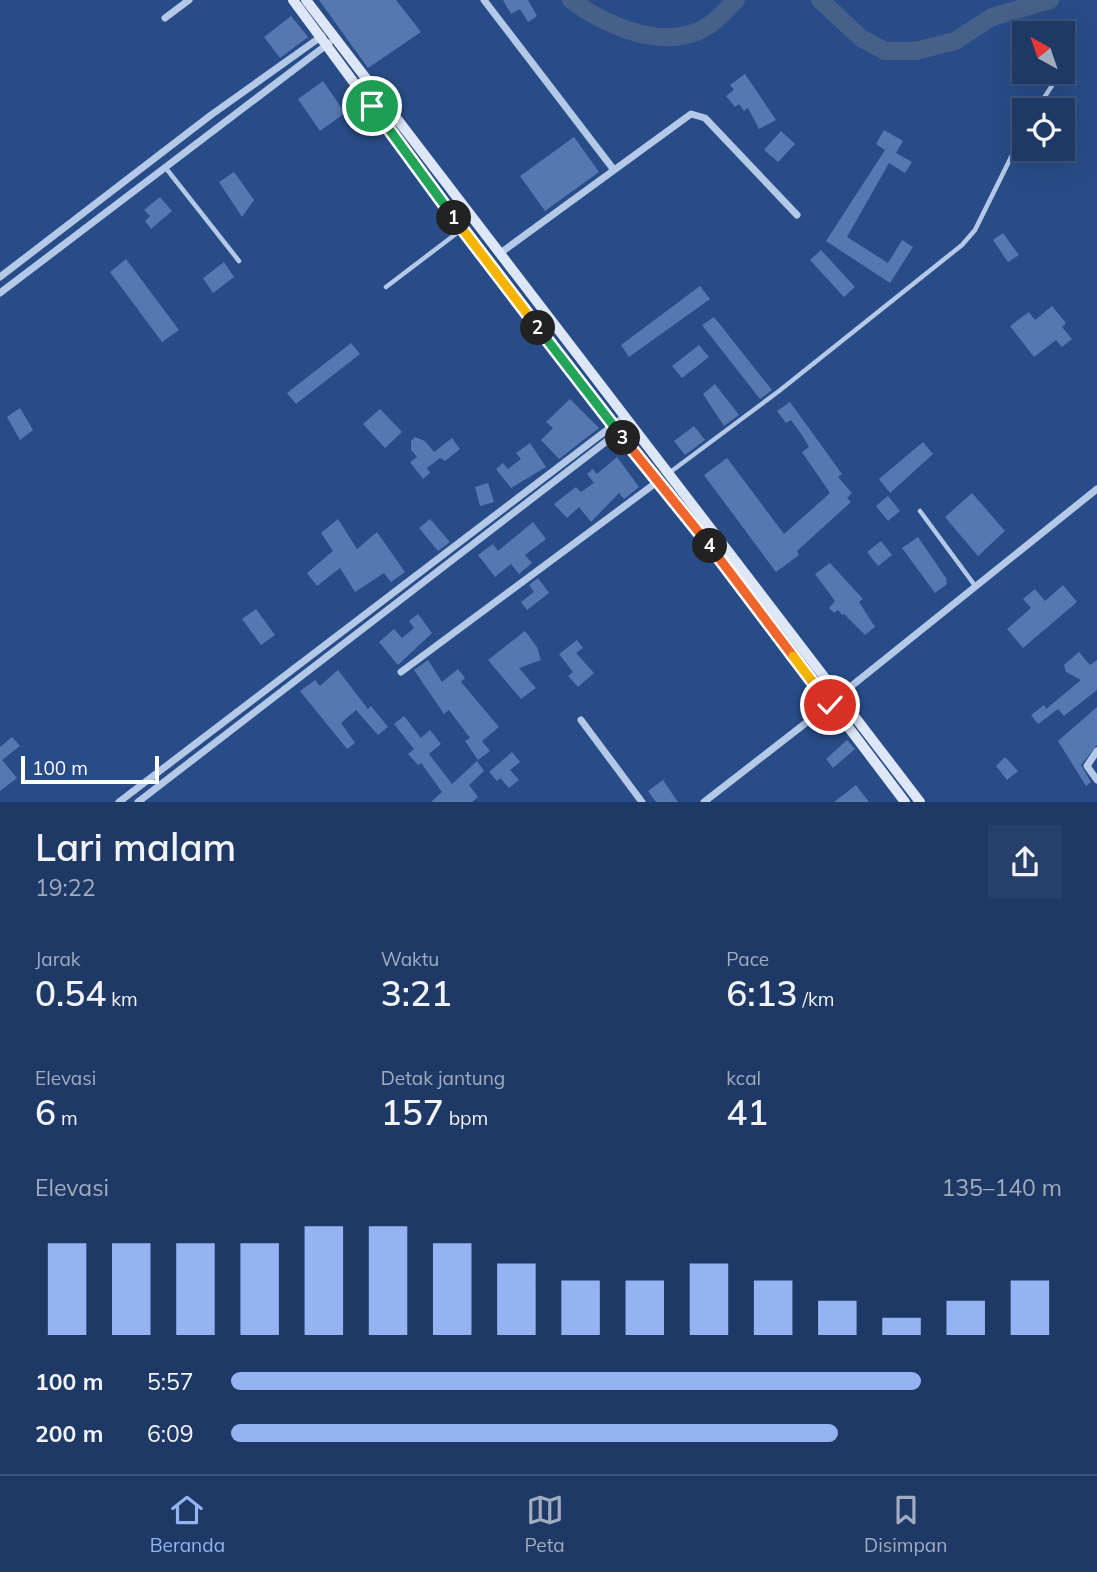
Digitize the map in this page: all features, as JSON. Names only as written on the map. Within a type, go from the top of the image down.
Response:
[{"type":"street","points":[[165,18],[189,0]]},
{"type":"street","points":[[293,0],[328,37],[669,474],[830,705],[905,802]]},
{"type":"street","points":[[306,0],[328,37],[462,229],[657,482],[732,565],[839,696],[920,802]]},
{"type":"street","points":[[484,0],[614,170]]},
{"type":"street","points":[[0,293],[328,37]]},
{"type":"street","points":[[0,276],[211,115],[328,37]]},
{"type":"street","points":[[499,254],[691,114],[697,114],[713,126],[797,215]]},
{"type":"street","points":[[138,802],[626,421]]},
{"type":"street","points":[[119,802],[616,429]]},
{"type":"street","points":[[401,672],[657,482]]},
{"type":"street","points":[[839,696],[1097,489]]},
{"type":"street","points":[[347,629],[352,637]]},
{"type":"street","points":[[704,802],[830,705]]},
{"type":"street","points":[[581,720],[642,802]]},
{"type":"street","points":[[1097,751],[1087,766],[1097,780]]},
{"type":"lane","points":[[669,474],[779,391],[962,245],[975,230],[1012,155]]},
{"type":"lane","points":[[164,167],[239,261]]},
{"type":"lane","points":[[386,288],[462,229]]},
{"type":"lane","points":[[920,511],[976,587]]},
{"type":"building","points":[[319,0],[396,0],[421,32],[368,68]]},
{"type":"building","points":[[503,0],[528,0],[537,16],[528,22],[520,9],[511,14]]},
{"type":"building","points":[[291,16],[308,37],[280,58],[264,37]]},
{"type":"building","points":[[745,74],[776,120],[759,129],[748,108],[744,111],[739,104],[735,107],[726,96],[734,90],[730,85]]},
{"type":"building","points":[[323,81],[345,113],[320,131],[298,99]]},
{"type":"building","points":[[884,130],[903,141],[896,153],[912,162],[905,173],[889,163],[847,237],[888,263],[902,240],[913,247],[890,283],[826,241],[885,150],[876,144]]},
{"type":"building","points":[[781,131],[795,144],[778,162],[764,150]]},
{"type":"building","points":[[574,137],[599,172],[545,211],[520,176]]},
{"type":"building","points":[[234,172],[254,200],[242,217],[219,182]]},
{"type":"building","points":[[160,197],[172,211],[151,229],[145,221],[150,216],[144,210]]},
{"type":"building","points":[[1003,233],[1019,255],[1008,262],[993,240]]},
{"type":"building","points":[[821,250],[855,287],[844,297],[810,260]]},
{"type":"building","points":[[126,259],[179,330],[162,342],[110,272]]},
{"type":"building","points":[[224,262],[234,277],[213,293],[203,278]]},
{"type":"building","points":[[700,286],[710,299],[629,357],[621,345]]},
{"type":"building","points":[[1052,306],[1066,323],[1062,327],[1072,339],[1062,347],[1056,340],[1034,357],[1010,326],[1029,312],[1035,320]]},
{"type":"building","points":[[714,317],[772,390],[760,399],[702,325]]},
{"type":"building","points":[[351,343],[360,354],[296,404],[287,393]]},
{"type":"building","points":[[699,345],[709,357],[682,378],[672,366]]},
{"type":"building","points":[[715,384],[739,415],[724,426],[703,394]]},
{"type":"building","points":[[570,399],[599,428],[559,459],[541,440],[553,428],[546,422]]},
{"type":"building","points":[[790,402],[842,474],[838,477],[852,493],[847,498],[851,502],[797,551],[799,555],[776,572],[704,475],[727,458],[784,534],[830,493],[802,452],[809,447],[802,435],[791,420],[786,423],[777,411]]},
{"type":"building","points":[[20,408],[33,430],[20,440],[7,417]]},
{"type":"building","points":[[380,409],[402,432],[385,448],[363,424]]},
{"type":"building","points":[[694,426],[705,440],[685,455],[674,441]]},
{"type":"building","points":[[415,437],[425,441],[434,452],[452,438],[460,449],[445,461],[440,458],[427,468],[430,473],[423,479],[410,462],[417,457],[411,450],[411,441]]},
{"type":"building","points":[[923,442],[933,454],[890,493],[879,479]]},
{"type":"building","points":[[530,443],[546,467],[511,488],[496,469],[503,463],[508,469],[521,459],[516,453]]},
{"type":"building","points":[[617,457],[639,487],[624,499],[619,493],[591,522],[579,507],[567,518],[554,504],[576,487],[581,492],[594,483],[587,474],[593,469],[597,474]]},
{"type":"building","points":[[488,483],[494,502],[480,506],[475,487]]},
{"type":"building","points":[[972,493],[1005,531],[978,556],[945,517]]},
{"type":"building","points":[[888,496],[900,511],[888,521],[876,506]]},
{"type":"building","points":[[338,519],[357,549],[377,532],[405,572],[391,582],[384,573],[355,592],[340,568],[317,586],[307,573],[333,551],[321,533]]},
{"type":"building","points":[[430,519],[450,542],[438,551],[419,528]]},
{"type":"building","points":[[533,522],[546,539],[525,555],[532,563],[519,574],[511,564],[495,577],[478,555],[493,544],[498,551]]},
{"type":"building","points":[[918,537],[946,578],[947,584],[935,593],[902,548]]},
{"type":"building","points":[[881,541],[892,555],[878,566],[867,552]]},
{"type":"building","points":[[830,563],[863,599],[859,602],[875,627],[865,635],[844,614],[838,610],[834,613],[829,608],[835,601],[815,574]]},
{"type":"building","points":[[538,578],[549,593],[527,610],[521,602],[534,592],[529,585]]},
{"type":"building","points":[[1063,585],[1077,602],[1023,648],[1007,629],[1031,608],[1023,599],[1035,589],[1045,601]]},
{"type":"building","points":[[256,609],[275,635],[261,645],[242,619]]},
{"type":"building","points":[[418,614],[432,633],[398,665],[379,642],[394,629],[402,638],[414,628],[409,621]]},
{"type":"building","points":[[525,631],[537,647],[541,660],[519,668],[536,688],[521,699],[488,660]]},
{"type":"building","points":[[577,640],[583,648],[576,653],[594,673],[578,687],[568,676],[573,672],[559,654]]},
{"type":"building","points":[[1079,652],[1090,665],[1097,660],[1097,690],[1064,716],[1058,709],[1038,724],[1031,715],[1044,705],[1046,709],[1081,680],[1066,672],[1064,665]]},
{"type":"building","points":[[428,660],[442,682],[458,669],[465,678],[461,682],[499,727],[482,741],[490,751],[478,760],[465,741],[470,738],[449,710],[444,714],[414,670]]},
{"type":"building","points":[[338,670],[368,709],[371,706],[388,727],[378,735],[356,710],[341,723],[355,743],[347,749],[300,691],[315,680],[320,686]]},
{"type":"building","points":[[1097,707],[1097,745],[1081,765],[1091,782],[1086,786],[1058,741]]},
{"type":"building","points":[[404,716],[421,738],[430,730],[441,744],[429,754],[452,784],[477,761],[484,771],[469,785],[478,797],[472,802],[431,802],[442,792],[421,763],[418,765],[408,754],[414,749],[394,724]]},
{"type":"building","points":[[12,737],[20,746],[2,760],[17,778],[0,791],[0,747]]},
{"type":"building","points":[[847,740],[855,749],[833,768],[826,759]]},
{"type":"building","points":[[512,752],[520,762],[510,770],[519,780],[509,788],[500,778],[497,781],[489,772]]},
{"type":"building","points":[[1005,757],[1018,771],[1007,780],[996,766]]},
{"type":"building","points":[[663,780],[678,802],[656,802],[648,791]]},
{"type":"building","points":[[856,785],[869,802],[834,802]]},
{"type":"waterway","points":[[571,0],[613,24],[645,35],[661,37],[678,37],[699,31],[716,20],[736,0]]},
{"type":"waterway","points":[[820,0],[861,38],[885,51],[916,51],[955,41],[992,17],[1050,0]]},
{"type":"route","points":[[372,106],[462,229],[657,482],[728,568],[830,705]]}]
